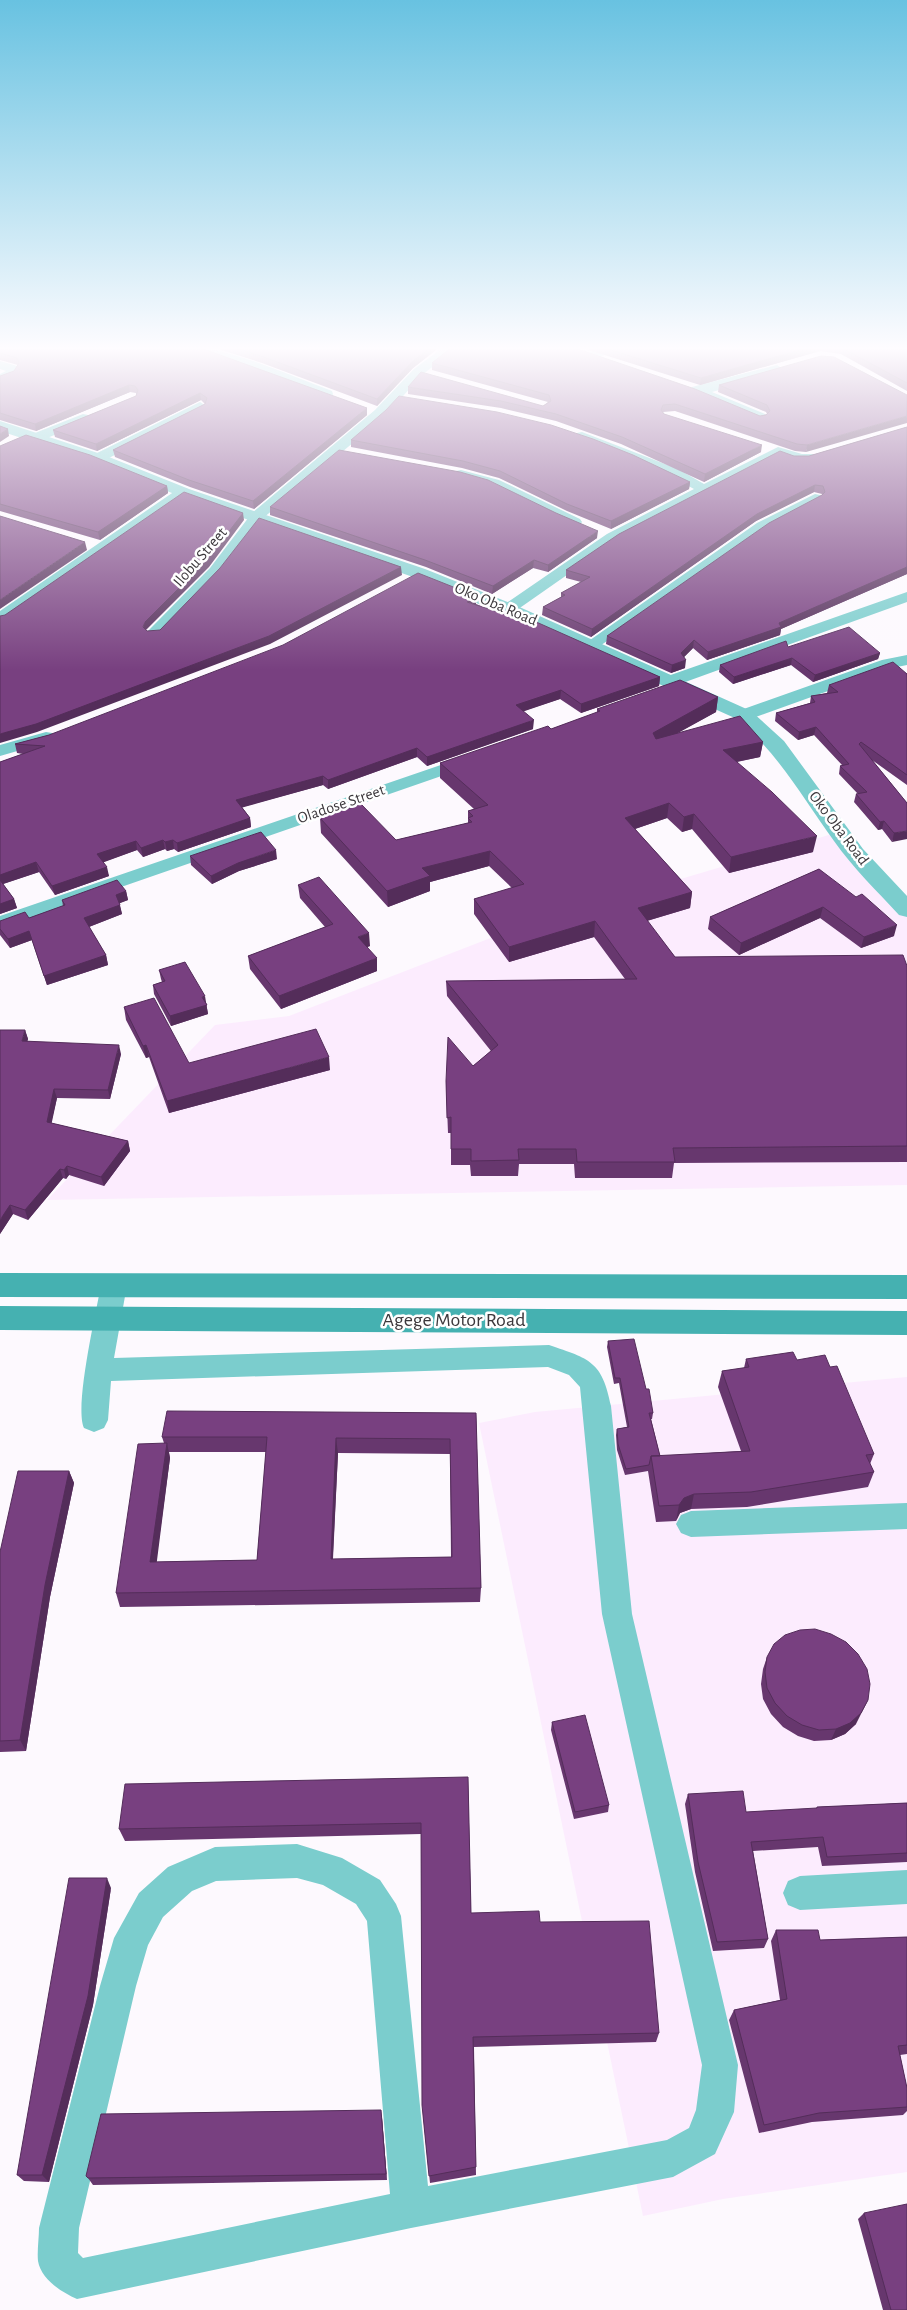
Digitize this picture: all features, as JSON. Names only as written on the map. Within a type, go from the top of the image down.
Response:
[{"type":"main road","name":"Agege Motor Road","points":[[0,1285],[907,1287]]},
{"type":"main road","name":"Agege Motor Road","points":[[0,1318],[907,1323]]},
{"type":"street","name":"Oko Oba Road","points":[[85,454],[182,492],[419,573],[591,645],[744,715],[762,728],[788,758],[855,854],[907,910]]},
{"type":"street","points":[[98,458],[106,454]]},
{"type":"street","name":"Ilobu Street","points":[[154,634],[215,571],[256,516],[331,454]]},
{"type":"street","points":[[630,454],[672,472],[704,489]]},
{"type":"street","points":[[508,609],[612,537],[773,454]]},
{"type":"street","points":[[788,454],[802,458],[817,454]]},
{"type":"street","points":[[442,470],[494,483],[561,516],[612,537]]},
{"type":"street","points":[[0,618],[182,492]]},
{"type":"street","points":[[591,645],[762,526],[815,498]]},
{"type":"street","points":[[84,542],[101,547]]},
{"type":"street","points":[[402,582],[419,573]]},
{"type":"street","points":[[653,696],[676,683],[907,597]]},
{"type":"street","points":[[744,715],[888,664],[907,660]]},
{"type":"street","points":[[888,664],[907,678]]},
{"type":"street","points":[[0,751],[61,731]]},
{"type":"street","name":"Oladose Street","points":[[0,923],[485,754]]},
{"type":"street","points":[[94,1420],[99,1370],[114,1285]]},
{"type":"street","points":[[99,1370],[549,1356],[578,1368],[593,1383],[597,1406],[618,1614],[720,2065],[715,2112],[702,2141],[674,2158],[412,2209],[77,2279],[58,2261],[59,2228],[118,1986],[132,1938],[151,1905],[180,1879],[215,1864],[297,1861],[330,1870],[368,1892],[384,1916],[412,2209]]},
{"type":"street","points":[[691,1524],[907,1516]]},
{"type":"street","points":[[800,1893],[907,1887]]},
{"type":"shaded area","points":[[832,834],[907,909],[907,1185],[47,1200],[215,1025],[289,1016],[519,927]]},
{"type":"shaded area","points":[[907,1377],[907,2172],[723,2199],[643,2216],[479,1423],[535,1412]]},
{"type":"building","points":[[0,454],[86,454],[167,486],[98,532],[0,504]]},
{"type":"building","points":[[123,454],[311,454],[253,501],[189,480]]},
{"type":"building","points":[[334,454],[360,454],[460,472],[488,480],[598,531],[548,565],[534,560],[493,586],[425,560],[270,507]]},
{"type":"building","points":[[425,454],[630,454],[690,482],[611,521],[567,504],[500,471],[463,461]]},
{"type":"building","points":[[660,454],[745,454],[705,474]]},
{"type":"building","points":[[775,454],[809,456],[816,454],[907,454],[907,567],[779,623],[781,627],[708,652],[694,640],[681,653],[686,660],[672,665],[607,636],[769,523],[825,492],[823,486],[815,485],[757,514],[592,629],[543,607],[565,595],[561,593],[590,577],[566,570],[619,534]]},
{"type":"building","points":[[184,492],[243,513],[208,559],[145,622],[143,627],[147,631],[160,630],[220,568],[259,518],[401,567],[269,636],[36,724],[0,734],[0,616],[5,615]]},
{"type":"building","points":[[0,516],[85,542],[0,600]]},
{"type":"building","points":[[418,573],[476,596],[467,602],[520,619],[525,617],[660,677],[581,704],[561,690],[516,705],[534,720],[427,757],[417,748],[328,780],[323,776],[236,800],[250,818],[177,843],[173,840],[165,842],[163,840],[141,848],[136,841],[97,854],[107,867],[52,886],[36,862],[0,875],[0,762],[45,746],[15,744],[49,735],[283,645]]},
{"type":"building","points":[[849,627],[880,653],[815,675],[792,658],[734,677],[720,665],[786,641],[788,647]]},
{"type":"building","points":[[893,662],[907,674],[907,775],[861,742],[859,744],[907,803],[907,831],[894,833],[884,821],[880,822],[856,794],[867,792],[840,766],[849,764],[816,727],[799,732],[776,713],[815,702],[811,696],[838,692],[829,685]]},
{"type":"building","points":[[680,680],[718,697],[653,733],[656,739],[740,716],[763,742],[723,750],[772,792],[817,836],[731,857],[694,814],[684,817],[669,803],[625,818],[692,892],[638,908],[675,957],[903,955],[907,966],[907,1146],[673,1148],[675,1162],[577,1162],[576,1149],[518,1149],[519,1160],[471,1161],[471,1149],[451,1149],[451,1117],[447,1118],[446,1081],[448,1037],[473,1066],[498,1045],[446,981],[637,979],[595,921],[509,947],[474,899],[524,884],[490,851],[422,868],[430,876],[387,891],[320,818],[361,804],[396,840],[472,822],[468,818],[473,816],[468,811],[488,805],[440,763],[548,726],[551,729],[600,711],[597,709]]},
{"type":"building","points":[[261,832],[276,850],[238,863],[211,876],[190,856]]},
{"type":"building","points":[[819,869],[856,897],[862,894],[897,925],[864,937],[823,907],[741,943],[710,917]]},
{"type":"building","points":[[319,877],[369,933],[358,937],[377,958],[279,996],[248,956],[333,924],[298,885]]},
{"type":"building","points":[[0,880],[14,899],[0,904]]},
{"type":"building","points":[[117,880],[126,891],[116,895],[120,905],[84,918],[106,955],[44,976],[29,931],[8,939],[0,929],[0,921],[25,912],[29,918],[65,905],[62,900]]},
{"type":"building","points":[[185,962],[205,996],[202,997],[207,1005],[170,1016],[153,985],[165,981],[159,970]]},
{"type":"building","points":[[154,998],[189,1063],[316,1029],[329,1057],[167,1101],[146,1045],[143,1046],[124,1007]]},
{"type":"building","points":[[0,1030],[25,1030],[22,1041],[119,1045],[108,1090],[54,1089],[47,1122],[128,1141],[101,1177],[67,1166],[64,1170],[60,1169],[25,1210],[10,1205],[0,1220]]},
{"type":"building","points":[[634,1339],[646,1389],[649,1389],[653,1413],[649,1413],[660,1456],[651,1456],[649,1465],[626,1469],[618,1444],[617,1429],[629,1427],[620,1378],[615,1378],[608,1341]]},
{"type":"building","points":[[793,1352],[797,1360],[825,1355],[830,1367],[837,1366],[874,1454],[866,1455],[874,1472],[751,1492],[694,1494],[684,1498],[679,1505],[659,1506],[651,1456],[750,1451],[722,1371],[749,1367],[746,1359]]},
{"type":"building","points":[[167,1411],[476,1413],[481,1588],[116,1593],[138,1444],[167,1443],[150,1562],[257,1560],[267,1437],[162,1437]],"holes":[[[336,1438],[450,1439],[452,1557],[331,1559]]]},
{"type":"building","points":[[18,1471],[69,1471],[45,1585],[20,1740],[0,1741],[0,1552]]},
{"type":"building","points":[[815,1629],[831,1634],[846,1642],[858,1654],[867,1669],[870,1684],[868,1700],[861,1713],[850,1723],[836,1729],[819,1730],[802,1725],[787,1716],[775,1703],[767,1688],[765,1672],[767,1657],[774,1644],[785,1635],[800,1630]]},
{"type":"building","points":[[585,1715],[609,1805],[575,1812],[552,1722]]},
{"type":"building","points":[[468,1777],[471,1913],[539,1911],[540,1922],[649,1921],[659,2033],[473,2037],[476,2167],[429,2176],[422,2105],[421,1823],[119,1829],[125,1784]]},
{"type":"building","points":[[743,1791],[746,1812],[907,1803],[907,1853],[827,1857],[823,1837],[751,1842],[768,1939],[717,1942],[698,1862],[688,1794]]},
{"type":"building","points":[[69,1878],[107,1878],[88,1996],[42,2175],[17,2175]]},
{"type":"building","points":[[776,1930],[818,1930],[820,1940],[907,1937],[907,2045],[898,2046],[907,2088],[907,2107],[819,2113],[764,2125],[734,2010],[787,1999]]},
{"type":"building","points":[[381,2110],[386,2174],[88,2178],[86,2176],[101,2114]]},
{"type":"building","points":[[907,2204],[907,2310],[891,2310],[864,2213]]}]
